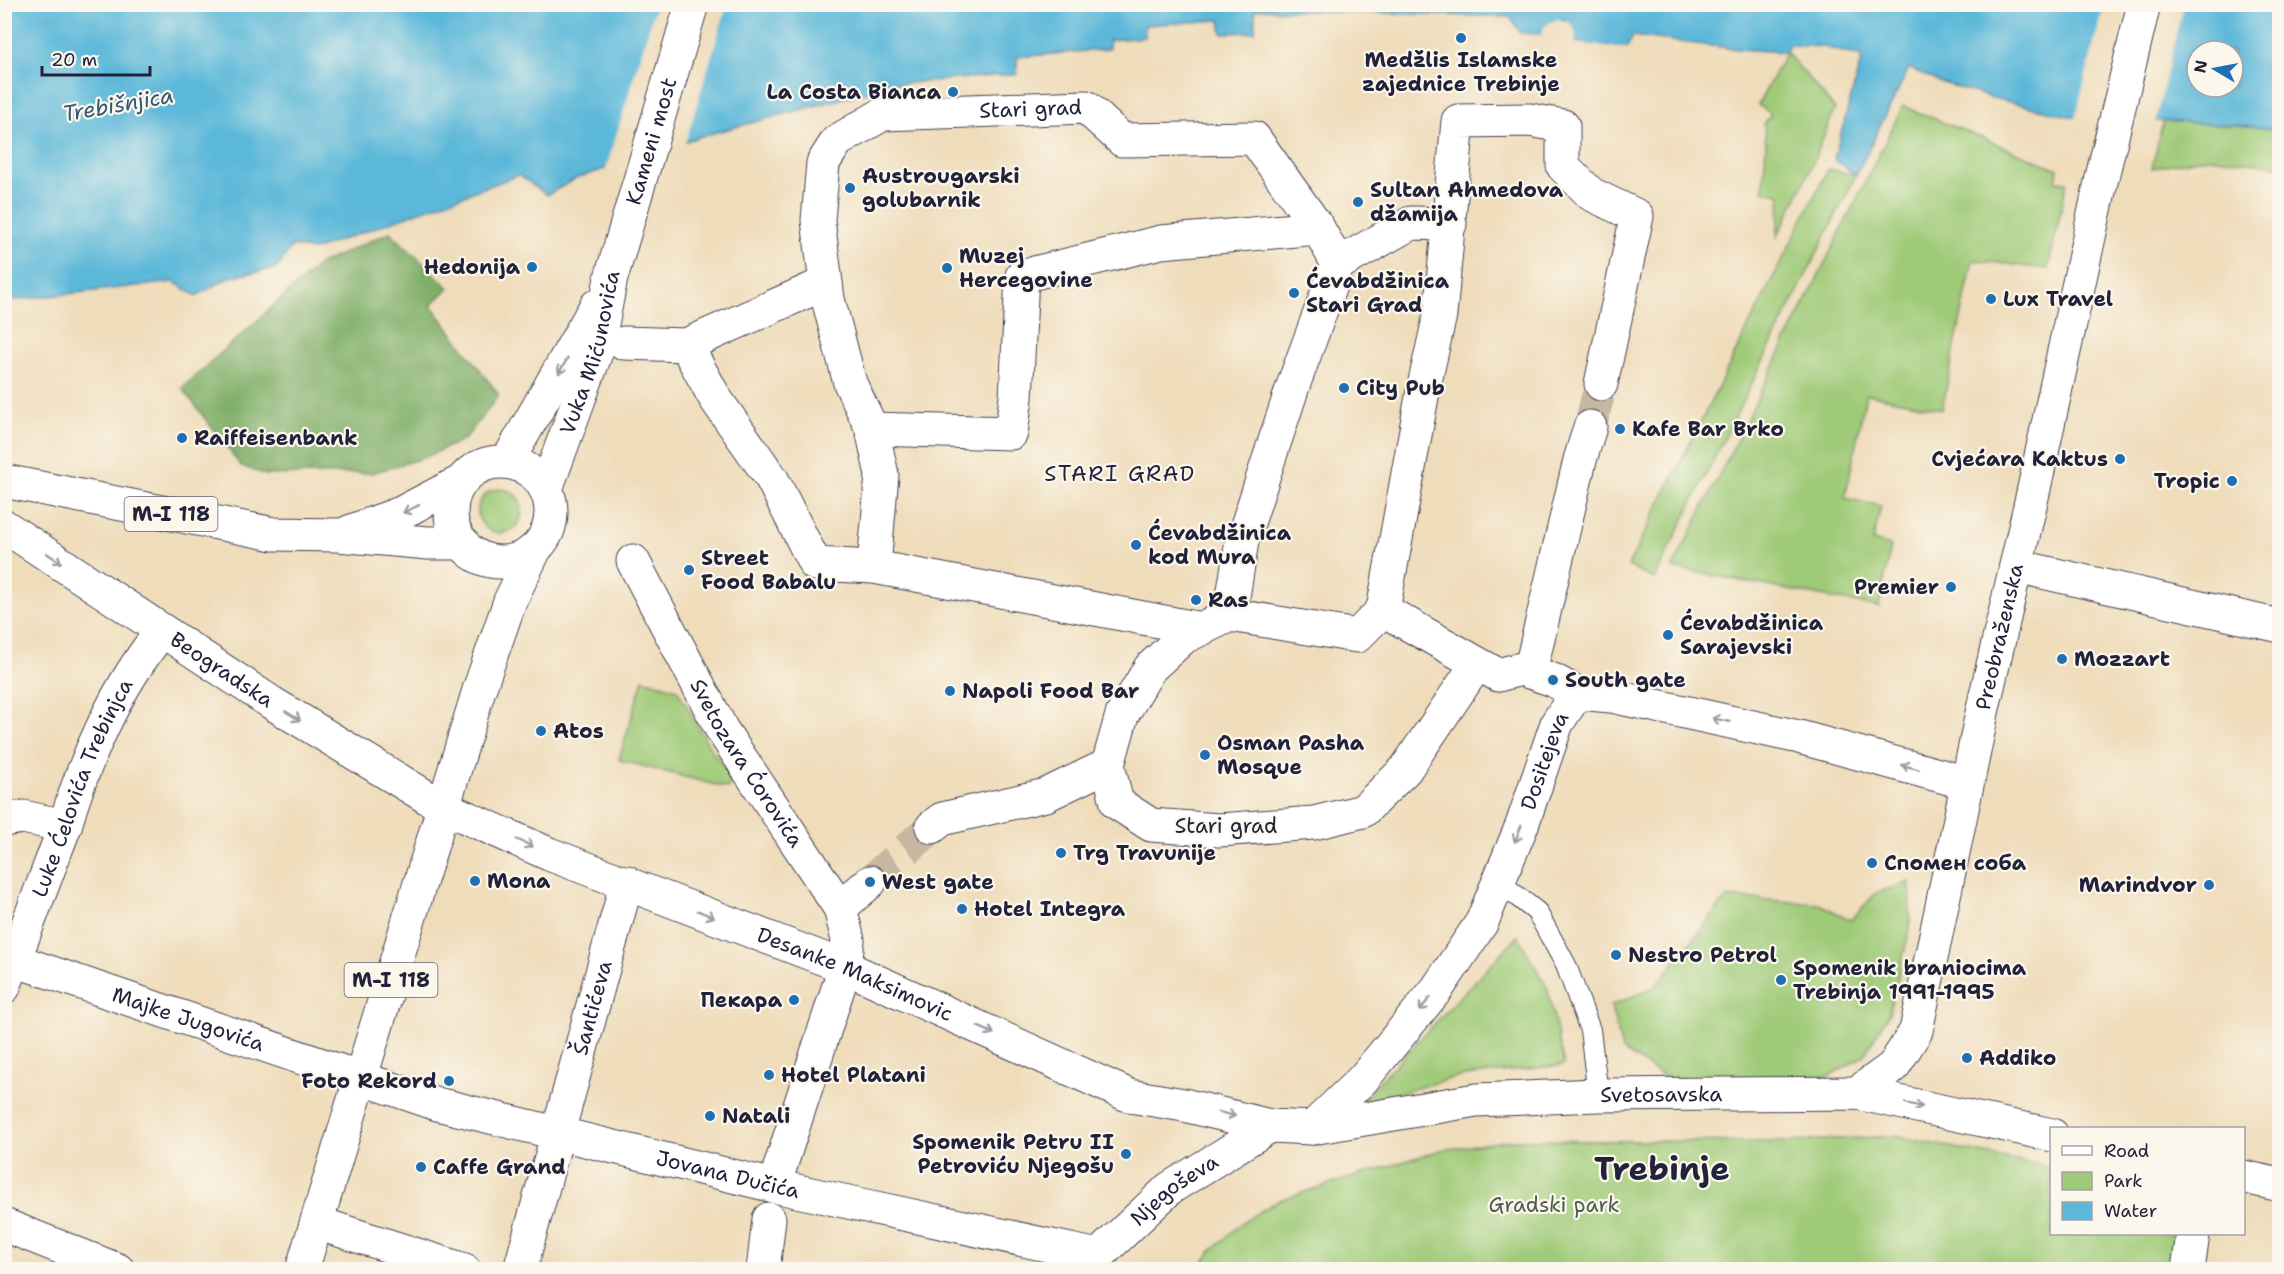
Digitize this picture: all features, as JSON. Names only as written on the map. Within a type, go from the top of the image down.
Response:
[{"type":"street","name":"Kameni most","points":[[611,278],[692,4]]},
{"type":"street","name":"Preobraženska","points":[[1857,1093],[1893,1067],[1916,1031],[1966,783],[2107,157],[2144,4]]},
{"type":"street","name":"Stari grad","points":[[874,567],[882,475],[872,429],[850,383],[828,299],[818,220],[823,164],[837,141],[883,114],[1086,107],[1122,140],[1254,138],[1318,228],[1338,264]]},
{"type":"street","points":[[686,345],[715,398],[771,479],[815,564],[874,567],[1215,622],[1357,636],[1383,610],[1424,386],[1440,315],[1458,121],[1530,120],[1563,126],[1563,165],[1591,194],[1637,216],[1601,384]]},
{"type":"street","points":[[1215,622],[1294,383],[1338,264],[1411,223],[1450,224]]},
{"type":"street","points":[[872,429],[1011,433],[1016,398],[1022,276],[1161,242],[1318,228]]},
{"type":"street","name":"Vuka Mićunovića","points":[[507,462],[611,278]]},
{"type":"street","name":"Vuka Mićunovića","points":[[546,489],[597,350],[611,278]]},
{"type":"street","points":[[624,343],[686,345],[826,283]]},
{"type":"street","points":[[1530,672],[1580,460],[1590,427]]},
{"type":"street","points":[[507,462],[523,466],[536,476],[546,489]]},
{"type":"street","name":"M-I 118","points":[[338,535],[401,513],[462,481],[474,470],[490,463],[507,462]]},
{"type":"street","name":"M-I 118","points":[[4,481],[274,534],[338,535],[428,543],[463,543]]},
{"type":"street","points":[[462,481],[454,496],[452,513],[455,529],[463,543],[475,554],[490,560],[506,562],[522,557],[535,549]]},
{"type":"street","name":"M-I 118","points":[[302,1269],[479,690],[510,601],[535,549],[545,536],[550,521],[551,505],[546,489]]},
{"type":"street","name":"Beogradska","points":[[4,526],[361,759],[443,807]]},
{"type":"street","name":"M-I 118","points":[[479,690],[491,622],[493,590],[490,560]]},
{"type":"street","name":"Svetozara Ćorovića","points":[[633,561],[722,730],[840,908],[848,940],[845,967],[774,1186]]},
{"type":"street","points":[[2016,566],[2280,626]]},
{"type":"street","points":[[1383,610],[1498,675],[1521,669],[1553,680],[1577,693]]},
{"type":"street","name":"Stari grad","points":[[1215,622],[1184,637],[1150,668],[1122,715],[1108,765],[1117,803],[1151,825],[1219,830],[1255,828],[1314,823],[1363,811],[1405,770],[1478,664]]},
{"type":"street","name":"Luke Ćelovića Trebinjca","points":[[10,973],[65,826],[72,800],[122,690],[141,657],[162,631]]},
{"type":"street","name":"Dositejeva","points":[[1312,1128],[1364,1079],[1437,989],[1482,922],[1522,825],[1557,723],[1577,693],[1611,696],[1799,737],[1966,783]]},
{"type":"street","points":[[932,827],[942,819],[1046,795],[1108,765]]},
{"type":"street","name":"Desanke Maksimovic","points":[[443,807],[549,854],[845,967],[1130,1096],[1250,1119],[1270,1126]]},
{"type":"street","points":[[4,820],[23,817],[65,826]]},
{"type":"street","name":"Šantićeva","points":[[520,1269],[627,882]]},
{"type":"street","points":[[840,908],[870,882]]},
{"type":"street","name":"Majke Jugovića","points":[[10,973],[361,1080]]},
{"type":"street","name":"Jovana Dučića","points":[[361,1080],[436,1104],[1095,1262]]},
{"type":"street","name":"Svetosavska","points":[[1270,1126],[1312,1128],[1476,1100],[1598,1095],[1857,1093],[2050,1135]]},
{"type":"street","name":"Njegoševa","points":[[1095,1262],[1170,1188],[1270,1126]]},
{"type":"street","points":[[2245,1178],[2280,1185]]},
{"type":"street","points":[[763,1269],[769,1219]]},
{"type":"street","points":[[317,1223],[464,1269]]},
{"type":"street","points":[[4,1225],[118,1269]]},
{"type":"street","points":[[2188,1269],[2193,1235]]},
{"type":"lane","points":[[1499,882],[1537,912],[1566,965],[1590,1030],[1598,1095]]},
{"type":"green space","points":[[1786,52],[1835,109],[1813,163],[1777,238],[1781,195],[1763,190],[1766,145],[1764,124],[1771,114],[1758,105]]},
{"type":"green space","points":[[1903,106],[2058,169],[2056,181],[2067,182],[2048,269],[1973,260],[1942,409],[1866,394],[1845,498],[1881,506],[1873,541],[1891,546],[1879,607],[1673,568]]},
{"type":"green space","points":[[2163,121],[2251,126],[2279,130],[2279,166],[2208,157],[2152,168]]},
{"type":"green space","points":[[1828,169],[1856,175],[1654,579],[1628,566]]},
{"type":"green space","points":[[390,232],[449,288],[431,305],[499,395],[465,439],[426,457],[372,473],[266,475],[241,466],[182,388],[320,264]]},
{"type":"green space","points":[[500,489],[515,496],[522,511],[515,526],[500,533],[485,526],[478,511],[485,496]]},
{"type":"green space","points":[[643,679],[677,689],[711,749],[733,778],[728,788],[619,760]]},
{"type":"green space","points":[[1910,882],[1910,929],[1889,1013],[1864,1056],[1826,1078],[1668,1079],[1622,1050],[1611,1006],[1656,986],[1727,897],[1819,904],[1851,920],[1876,893]]},
{"type":"green space","points":[[1518,936],[1548,989],[1564,1065],[1457,1077],[1358,1104]]},
{"type":"green space","name":"Gradski park","points":[[1894,1136],[2050,1167],[2050,1235],[2181,1235],[2175,1270],[1199,1270],[1211,1251],[1244,1221],[1279,1200],[1441,1150],[1511,1140],[1785,1142]]},
{"type":"water","name":"Trebišnjica","points":[[4,5],[2279,5],[2279,130],[2251,126],[2069,116],[1989,97],[1940,82],[1909,68],[1856,175],[1834,159],[1862,57],[1824,47],[1789,45],[1786,52],[1737,49],[1633,36],[1627,48],[1574,43],[1573,29],[1563,19],[1544,26],[1542,35],[1521,34],[1510,17],[1255,9],[1255,32],[1222,33],[1220,20],[1145,25],[1145,37],[1109,40],[1109,49],[1017,57],[1017,74],[897,84],[698,137],[575,179],[547,195],[519,175],[314,250],[292,246],[277,268],[230,277],[196,296],[174,282],[5,301]]},
{"type":"pier","points":[[656,5],[727,5],[685,144],[605,172]]},
{"type":"pier","points":[[2104,5],[2183,5],[2155,123],[2075,119]]},
{"type":"pier","points":[[1557,19],[1569,22],[1574,28],[1575,43],[1627,48],[1628,51],[1573,46],[1571,29],[1562,22],[1554,23],[1547,28],[1543,38],[1521,37],[1521,34],[1541,35],[1544,26]]},
{"type":"tunnel","points":[[1590,427],[1601,384]]},
{"type":"tunnel","points":[[870,882],[932,827]]},
{"type":"place","name":"Medžlis Islamske zajednice Trebinje","points":[[1461,38]]},
{"type":"place","name":"La Costa Bianca","points":[[953,92]]},
{"type":"place","name":"Austrougarski golubarnik","points":[[850,188]]},
{"type":"place","name":"Sultan Ahmedova džamija","points":[[1358,202]]},
{"type":"place","name":"Hedonija","points":[[532,267]]},
{"type":"place","name":"Muzej Hercegovine","points":[[947,268]]},
{"type":"place","name":"Ćevabdžinica Stari Grad","points":[[1294,293]]},
{"type":"place","name":"Lux Travel","points":[[1991,299]]},
{"type":"place","name":"City Pub","points":[[1344,388]]},
{"type":"place","name":"Kafe Bar Brko","points":[[1620,429]]},
{"type":"place","name":"Raiffeisenbank","points":[[182,438]]},
{"type":"place","name":"Cvjećara Kaktus","points":[[2120,459]]},
{"type":"place","name":"Tropic","points":[[2232,481]]},
{"type":"place","name":"Ćevabdžinica kod Mura","points":[[1136,545]]},
{"type":"place","name":"Street Food Babalu","points":[[689,570]]},
{"type":"place","name":"Premier","points":[[1951,587]]},
{"type":"place","name":"Ras","points":[[1196,600]]},
{"type":"place","name":"Ćevabdžinica Sarajevski","points":[[1668,635]]},
{"type":"place","name":"Mozzart","points":[[2062,659]]},
{"type":"place","name":"South gate","points":[[1553,680]]},
{"type":"place","name":"Napoli Food Bar","points":[[950,691]]},
{"type":"place","name":"Atos","points":[[541,731]]},
{"type":"place","name":"Osman Pasha Mosque","points":[[1205,755]]},
{"type":"place","name":"Trg Travunije","points":[[1061,853]]},
{"type":"place","name":"Спомен соба","points":[[1872,863]]},
{"type":"place","name":"Mona","points":[[475,881]]},
{"type":"place","name":"West gate","points":[[870,882]]},
{"type":"place","name":"Marindvor","points":[[2209,885]]},
{"type":"place","name":"Hotel Integra","points":[[962,909]]},
{"type":"place","name":"Nestro Petrol","points":[[1616,955]]},
{"type":"place","name":"Spomenik braniocima Trebinja 1991-1995","points":[[1781,980]]},
{"type":"place","name":"Пекара","points":[[794,1000]]},
{"type":"place","name":"Addiko","points":[[1967,1058]]},
{"type":"place","name":"Hotel Platani","points":[[769,1075]]},
{"type":"place","name":"Foto Rekord","points":[[449,1081]]},
{"type":"place","name":"Natali","points":[[710,1116]]},
{"type":"place","name":"Spomenik Petru II Petroviću Njegošu","points":[[1126,1154]]},
{"type":"place","name":"Caffe Grand","points":[[421,1167]]},
{"type":"district","name":"STARI GRAD","points":[[1120,473]]},
{"type":"district","name":"Trebinje","points":[[1662,1168]]}]
